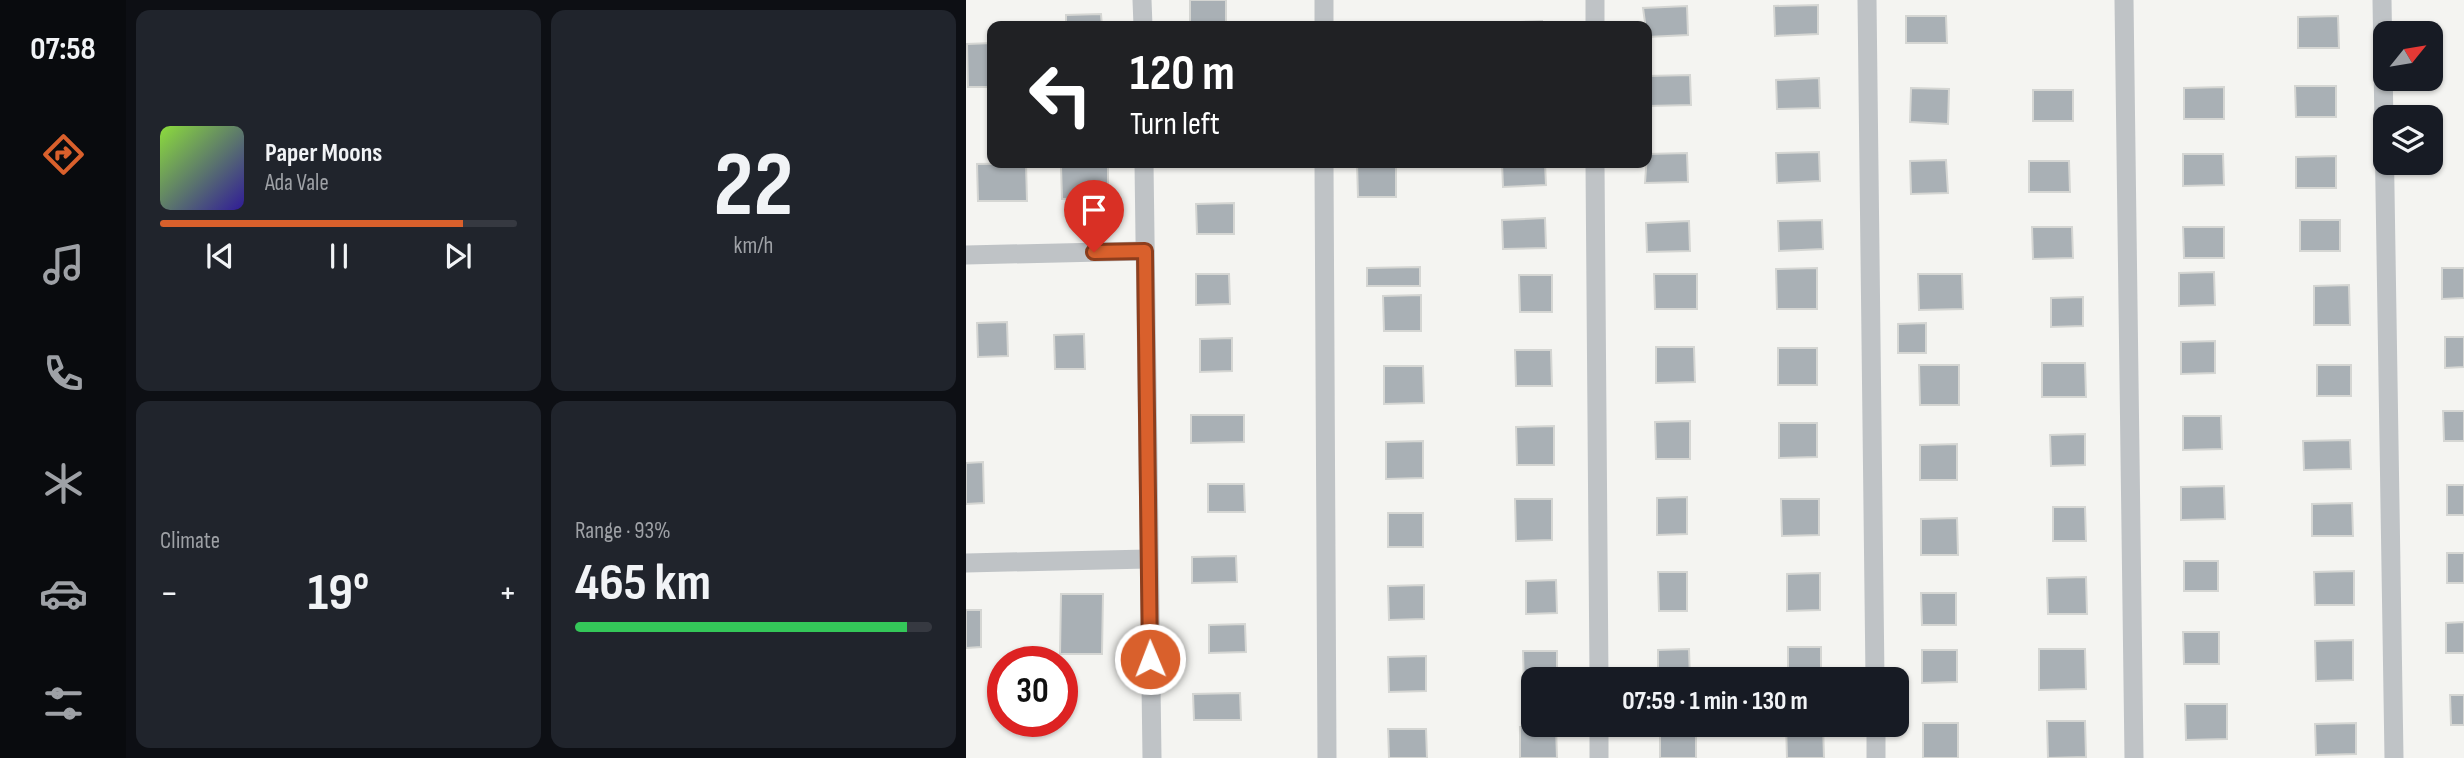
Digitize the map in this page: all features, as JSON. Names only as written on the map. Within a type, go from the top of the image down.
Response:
[{"type":"street","points":[[1142,0],[1143,21]]},
{"type":"street","points":[[1324,0],[1324,21]]},
{"type":"street","points":[[1594,0],[1595,21]]},
{"type":"street","points":[[1867,0],[1875,667]]},
{"type":"street","points":[[2124,0],[2134,758]]},
{"type":"street","points":[[2382,0],[2394,758]]},
{"type":"street","points":[[1144,168],[1152,758]]},
{"type":"street","points":[[1324,168],[1327,758]]},
{"type":"street","points":[[1595,168],[1599,667]]},
{"type":"street","points":[[966,255],[1145,251]]},
{"type":"street","points":[[966,563],[1148,559]]},
{"type":"street","points":[[1599,737],[1599,758]]},
{"type":"street","points":[[1876,737],[1876,758]]},
{"type":"building","points":[[1190,0],[1226,0],[1226,21],[1190,21]]},
{"type":"building","points":[[1818,5],[1818,34],[1775,36],[1774,6]]},
{"type":"building","points":[[1687,6],[1688,35],[1652,37],[1652,21],[1645,21],[1643,8]]},
{"type":"building","points":[[1101,14],[1102,21],[1066,21],[1066,15]]},
{"type":"building","points":[[1906,16],[1946,16],[1947,43],[1906,43]]},
{"type":"building","points":[[2338,16],[2339,48],[2298,48],[2298,17]]},
{"type":"building","points":[[987,43],[987,87],[968,87],[967,44]]},
{"type":"building","points":[[1690,75],[1691,105],[1652,106],[1652,76]]},
{"type":"building","points":[[1819,78],[1820,108],[1777,109],[1776,80]]},
{"type":"building","points":[[2295,86],[2336,86],[2336,117],[2296,117]]},
{"type":"building","points":[[2224,87],[2224,119],[2184,119],[2184,88]]},
{"type":"building","points":[[1911,88],[1949,89],[1948,124],[1910,122]]},
{"type":"building","points":[[2033,90],[2073,90],[2073,121],[2033,121]]},
{"type":"building","points":[[1819,152],[1820,181],[1777,183],[1776,153]]},
{"type":"building","points":[[1687,153],[1688,182],[1645,183],[1646,168],[1652,168],[1652,154]]},
{"type":"building","points":[[2183,154],[2223,154],[2224,185],[2183,186]]},
{"type":"building","points":[[2336,156],[2336,188],[2296,188],[2296,157]]},
{"type":"building","points":[[1946,160],[1948,193],[1911,194],[1910,161]]},
{"type":"building","points":[[2029,161],[2069,161],[2070,192],[2029,192]]},
{"type":"building","points":[[977,164],[987,164],[987,168],[1026,168],[1027,201],[978,201]]},
{"type":"building","points":[[1061,168],[1108,168],[1108,198],[1062,199]]},
{"type":"building","points":[[1357,168],[1396,168],[1396,197],[1358,197]]},
{"type":"building","points":[[1502,168],[1545,168],[1546,185],[1503,187]]},
{"type":"building","points":[[1234,203],[1234,234],[1197,234],[1196,204]]},
{"type":"building","points":[[1545,218],[1546,248],[1503,249],[1502,220]]},
{"type":"building","points":[[1822,220],[1823,249],[1779,251],[1778,221]]},
{"type":"building","points":[[2300,220],[2340,220],[2340,251],[2300,251]]},
{"type":"building","points":[[1689,221],[1690,251],[1647,252],[1646,223]]},
{"type":"building","points":[[2032,227],[2072,227],[2073,258],[2033,259]]},
{"type":"building","points":[[2183,227],[2224,227],[2224,258],[2184,258]]},
{"type":"building","points":[[1420,267],[1420,286],[1367,286],[1367,268]]},
{"type":"building","points":[[1817,268],[1817,309],[1777,309],[1776,269]]},
{"type":"building","points":[[2442,268],[2464,268],[2464,298],[2442,299]]},
{"type":"building","points":[[2214,272],[2215,305],[2179,306],[2179,273]]},
{"type":"building","points":[[1196,274],[1229,274],[1230,304],[1196,305]]},
{"type":"building","points":[[1654,274],[1697,274],[1697,309],[1655,309]]},
{"type":"building","points":[[1918,274],[1962,274],[1963,309],[1919,310]]},
{"type":"building","points":[[1519,275],[1552,275],[1552,312],[1520,312]]},
{"type":"building","points":[[2349,285],[2350,325],[2314,325],[2314,286]]},
{"type":"building","points":[[1421,295],[1421,331],[1384,331],[1383,296]]},
{"type":"building","points":[[2083,297],[2083,326],[2051,327],[2051,298]]},
{"type":"building","points":[[1007,322],[1008,356],[978,357],[977,323]]},
{"type":"building","points":[[1926,323],[1926,353],[1898,353],[1898,324]]},
{"type":"building","points":[[1084,334],[1085,369],[1055,369],[1054,335]]},
{"type":"building","points":[[2445,337],[2464,337],[2464,367],[2445,368]]},
{"type":"building","points":[[1232,338],[1232,371],[1200,372],[1200,339]]},
{"type":"building","points":[[2215,341],[2215,373],[2181,374],[2181,342]]},
{"type":"building","points":[[1656,347],[1694,347],[1695,382],[1656,383]]},
{"type":"building","points":[[1778,348],[1817,348],[1817,385],[1778,385]]},
{"type":"building","points":[[1515,350],[1551,350],[1552,386],[1516,386]]},
{"type":"building","points":[[2042,363],[2085,363],[2086,397],[2042,397]]},
{"type":"building","points":[[1919,365],[1959,365],[1959,405],[1920,405]]},
{"type":"building","points":[[2317,365],[2351,365],[2351,396],[2317,396]]},
{"type":"building","points":[[1384,366],[1423,366],[1424,403],[1384,404]]},
{"type":"building","points":[[2443,411],[2464,411],[2464,441],[2444,441]]},
{"type":"building","points":[[1191,415],[1244,415],[1244,442],[1191,443]]},
{"type":"building","points":[[2183,416],[2221,416],[2222,449],[2183,450]]},
{"type":"building","points":[[1690,421],[1690,459],[1656,459],[1655,422]]},
{"type":"building","points":[[1779,423],[1817,423],[1817,457],[1779,458]]},
{"type":"building","points":[[1554,426],[1554,465],[1517,465],[1516,427]]},
{"type":"building","points":[[2085,434],[2085,465],[2051,466],[2050,435]]},
{"type":"building","points":[[2350,440],[2351,469],[2304,470],[2303,441]]},
{"type":"building","points":[[1423,441],[1423,478],[1386,479],[1386,442]]},
{"type":"building","points":[[1957,444],[1957,480],[1920,480],[1920,445]]},
{"type":"building","points":[[983,462],[984,503],[966,504],[966,463]]},
{"type":"building","points":[[1208,484],[1244,484],[1245,512],[1208,512]]},
{"type":"building","points":[[2447,485],[2464,485],[2464,515],[2447,515]]},
{"type":"building","points":[[2224,486],[2225,519],[2181,520],[2181,487]]},
{"type":"building","points":[[1687,497],[1687,534],[1657,535],[1657,498]]},
{"type":"building","points":[[1515,499],[1552,499],[1552,540],[1516,541]]},
{"type":"building","points":[[1781,499],[1819,499],[1819,535],[1782,536]]},
{"type":"building","points":[[2352,503],[2353,536],[2312,536],[2312,504]]},
{"type":"building","points":[[2053,507],[2085,507],[2086,541],[2053,541]]},
{"type":"building","points":[[1388,513],[1423,513],[1423,547],[1388,547]]},
{"type":"building","points":[[1957,518],[1958,555],[1921,555],[1921,519]]},
{"type":"building","points":[[2447,553],[2464,553],[2464,583],[2447,583]]},
{"type":"building","points":[[1236,556],[1237,582],[1192,583],[1192,557]]},
{"type":"building","points":[[2184,561],[2218,561],[2218,591],[2184,591]]},
{"type":"building","points":[[2354,571],[2354,605],[2315,605],[2314,572]]},
{"type":"building","points":[[1658,572],[1687,572],[1687,611],[1659,611]]},
{"type":"building","points":[[1820,573],[1820,610],[1787,611],[1787,574]]},
{"type":"building","points":[[2086,577],[2087,614],[2048,614],[2047,578]]},
{"type":"building","points":[[1556,580],[1557,613],[1526,614],[1526,581]]},
{"type":"building","points":[[1424,585],[1424,619],[1389,620],[1388,586]]},
{"type":"building","points":[[1921,593],[1956,593],[1956,625],[1922,625]]},
{"type":"building","points":[[1061,594],[1103,594],[1102,654],[1078,654],[1078,646],[1060,646]]},
{"type":"building","points":[[966,610],[981,610],[981,647],[966,648]]},
{"type":"building","points":[[2464,622],[2464,653],[2446,653],[2446,623]]},
{"type":"building","points":[[1245,624],[1246,652],[1209,653],[1209,625]]},
{"type":"building","points":[[2183,632],[2219,632],[2219,664],[2184,664]]},
{"type":"building","points":[[2353,640],[2353,680],[2316,681],[2315,641]]},
{"type":"building","points":[[1788,647],[1821,647],[1821,667],[1788,667]]},
{"type":"building","points":[[1689,649],[1690,667],[1658,667],[1658,650]]},
{"type":"building","points":[[2039,649],[2085,649],[2086,689],[2039,690]]},
{"type":"building","points":[[1922,650],[1957,650],[1957,682],[1922,683]]},
{"type":"building","points":[[1523,651],[1557,651],[1557,667],[1523,667]]},
{"type":"building","points":[[1426,656],[1426,691],[1389,692],[1388,657]]},
{"type":"building","points":[[1240,693],[1241,720],[1194,720],[1193,694]]},
{"type":"building","points":[[2450,695],[2464,695],[2464,725],[2451,725]]},
{"type":"building","points":[[2185,704],[2227,704],[2227,739],[2186,740]]},
{"type":"building","points":[[2047,721],[2085,721],[2086,757],[2048,758]]},
{"type":"building","points":[[1923,723],[1958,723],[1958,758],[1923,758]]},
{"type":"building","points":[[2356,723],[2356,754],[2316,755],[2315,724]]},
{"type":"building","points":[[1520,727],[1521,737],[1556,737],[1557,758],[1520,758]]},
{"type":"building","points":[[1388,729],[1426,729],[1427,758],[1389,758]]},
{"type":"building","points":[[1660,737],[1696,737],[1696,758],[1660,758]]},
{"type":"building","points":[[1786,737],[1823,737],[1824,758],[1787,758]]},
{"type":"route","points":[[1094,252],[1145,251],[1150,659]]}]
